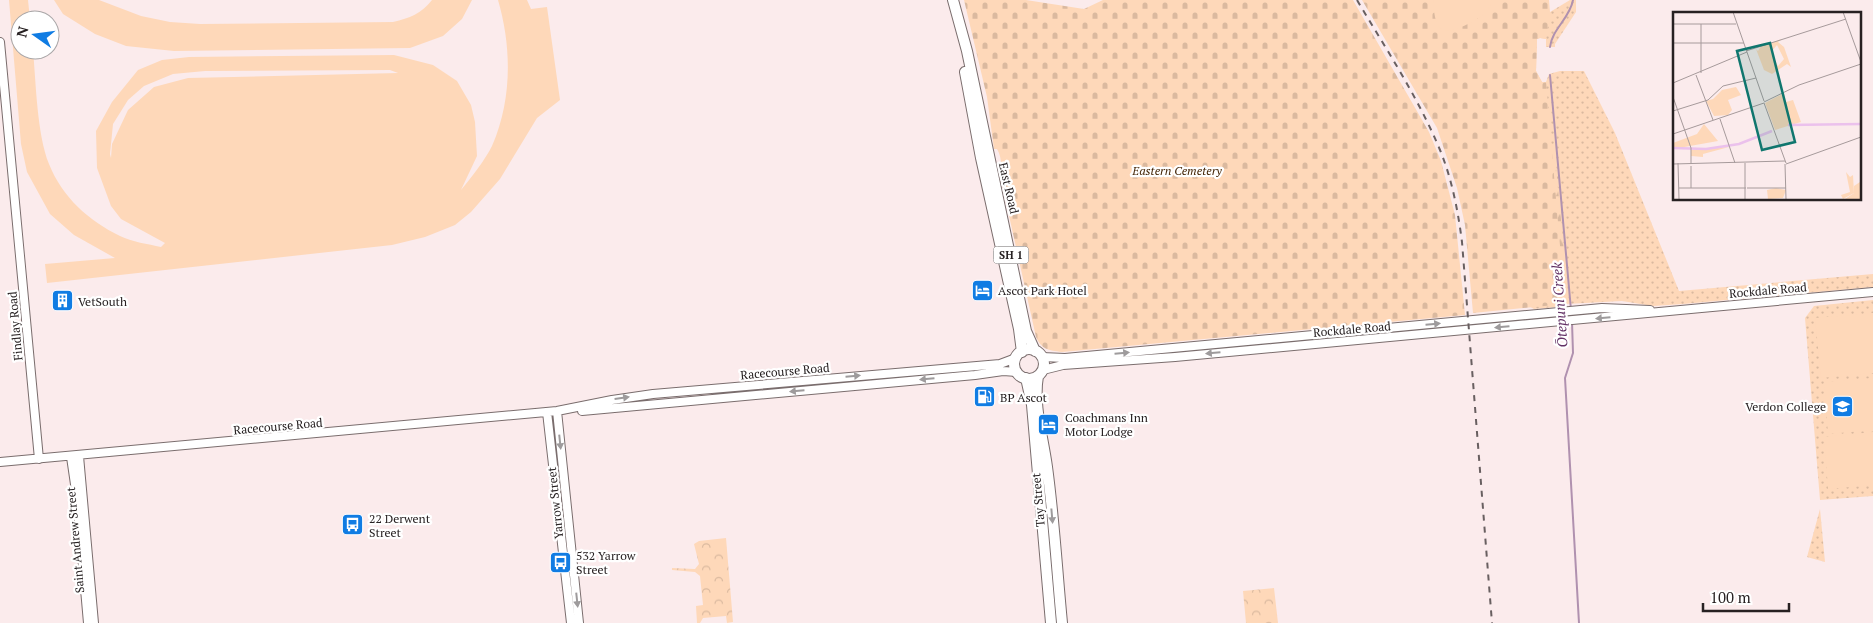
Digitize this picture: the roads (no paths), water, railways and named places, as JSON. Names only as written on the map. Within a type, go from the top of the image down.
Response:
[{"type":"highway","name":"East Road","points":[[953,0],[967,51],[1026,331],[1039,354]]},
{"type":"highway","name":"East Road","points":[[960,29],[961,53],[971,110],[1019,329],[1019,355]]},
{"type":"highway","points":[[1019,355],[1028,349],[1039,354]]},
{"type":"highway","name":"SH 1","points":[[1039,354],[1044,364],[1041,373]]},
{"type":"highway","name":"SH 1","points":[[1017,372],[1015,365],[1019,355]]},
{"type":"highway","points":[[1017,372],[1026,378],[1032,378],[1041,373]]},
{"type":"highway","name":"Tay Street","points":[[1041,373],[1037,386],[1038,407],[1047,468],[1062,623]]},
{"type":"highway","name":"Tay Street","points":[[1026,378],[1032,405],[1051,623]]},
{"type":"street","name":"Findlay Road","points":[[0,42],[39,459]]},
{"type":"street","name":"Rockdale Road","points":[[1041,373],[1063,365],[1262,349],[1873,292]]},
{"type":"street","name":"Rockdale Road","points":[[1039,354],[1065,358],[1602,308],[1664,311]]},
{"type":"street","points":[[1260,340],[1262,349]]},
{"type":"street","name":"Racecourse Road","points":[[557,411],[612,400],[698,390],[1000,364],[1019,355]]},
{"type":"street","name":"Racecourse Road","points":[[0,462],[557,411],[611,409],[998,372],[1017,372]]},
{"type":"street","points":[[698,390],[699,400]]},
{"type":"street","name":"Yarrow Street","points":[[557,411],[579,623]]},
{"type":"street","name":"Yarrow Street","points":[[547,412],[571,623]]},
{"type":"street","name":"Saint Andrew Street","points":[[75,456],[88,623]]},
{"type":"street","name":"Saint Andrew Street","points":[[75,456],[94,623]]},
{"type":"waterway","name":"Ōtepuni Creek","points":[[1550,47],[1551,41],[1573,0]]},
{"type":"waterway","name":"Ōtepuni Creek","points":[[1550,75],[1571,310]]},
{"type":"waterway","name":"Ōtepuni Creek","points":[[1572,322],[1573,353],[1565,378],[1579,623]]},
{"type":"railway","points":[[1357,0],[1422,111],[1440,150],[1454,195],[1462,242],[1492,623]]},
{"type":"place","name":"Ascot Park Hotel","points":[[982,290]]},
{"type":"place","name":"VetSouth","points":[[62,301]]},
{"type":"place","name":"BP Ascot","points":[[984,397]]},
{"type":"place","name":"Verdon College","points":[[1842,406]]},
{"type":"place","name":"Coachmans Inn Motor Lodge","points":[[1049,424]]},
{"type":"place","name":"22 Derwent Street","points":[[353,525]]},
{"type":"place","name":"532 Yarrow Street","points":[[560,562]]},
{"type":"park label","name":"Eastern Cemetery","points":[[1177,170]]}]
